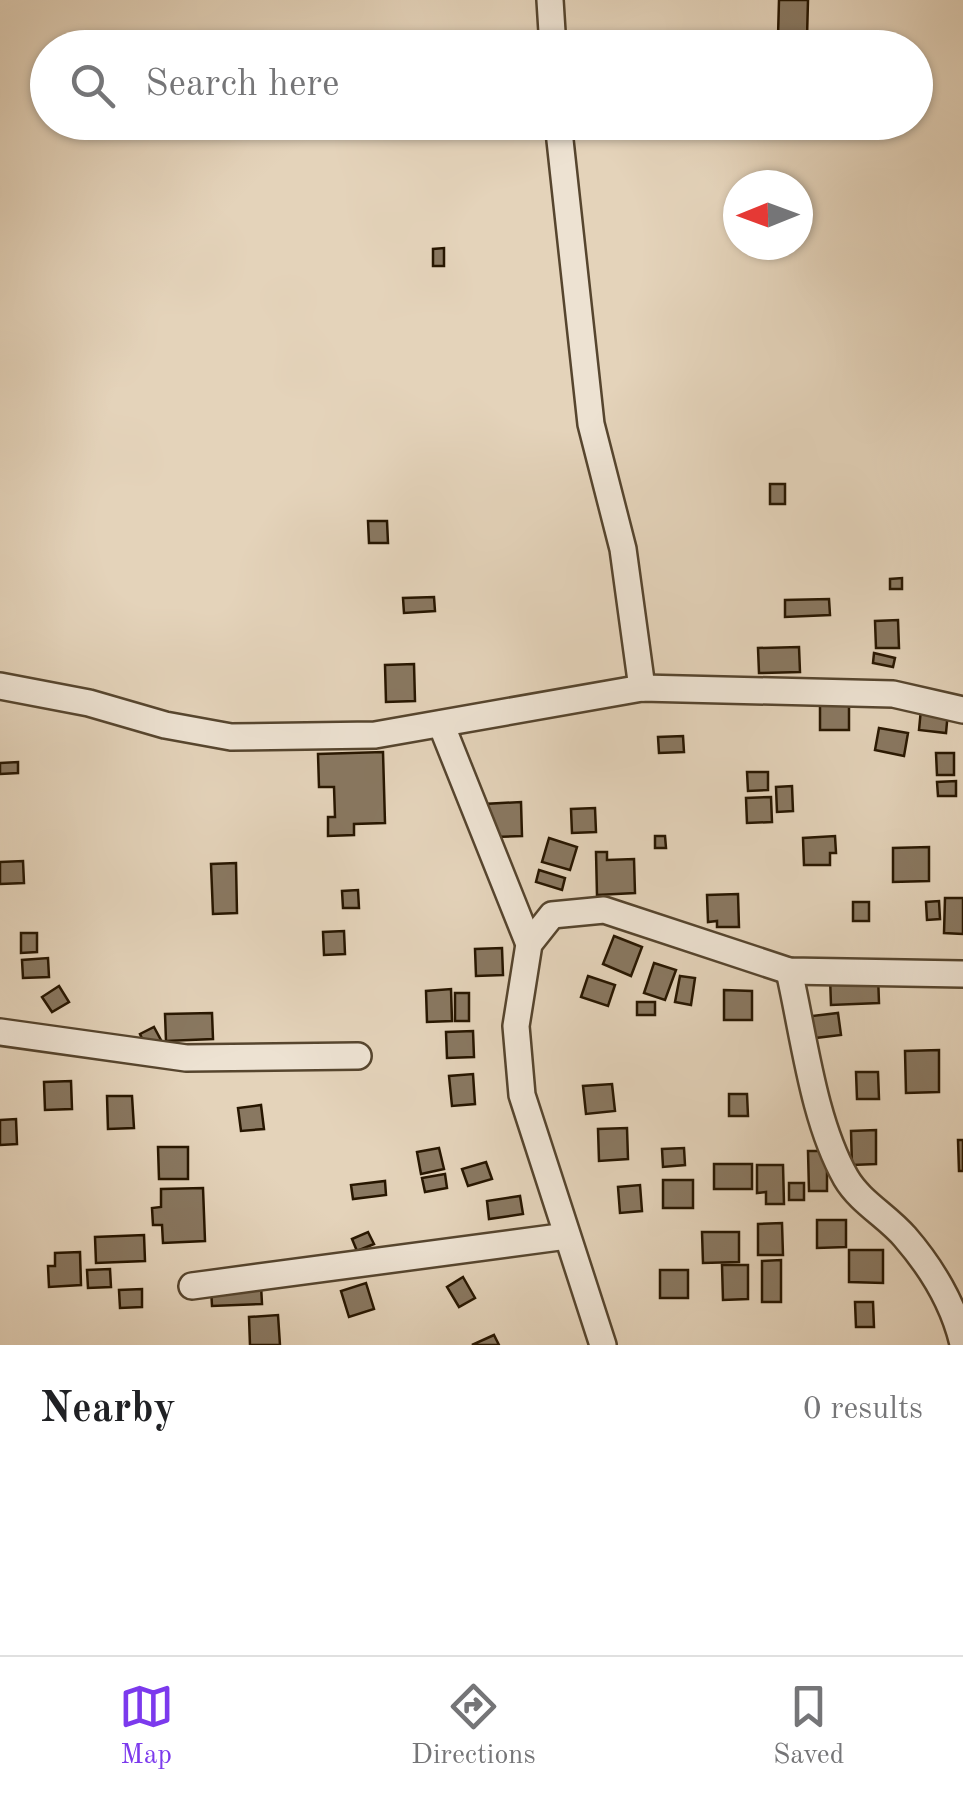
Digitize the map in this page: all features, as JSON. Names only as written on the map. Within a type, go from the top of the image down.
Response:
[{"type":"street","points":[[550,0],[552,30]]},
{"type":"street","points":[[560,140],[592,424],[623,549],[642,688]]},
{"type":"street","points":[[0,686],[231,738],[375,735],[642,688],[894,694],[963,710]]},
{"type":"street","points":[[440,724],[529,944]]},
{"type":"street","points":[[603,1345],[522,1095],[516,1026],[529,944],[552,915],[604,910],[789,971],[963,974]]},
{"type":"street","points":[[789,971],[819,1104],[840,1164],[857,1194],[905,1236],[947,1298],[963,1344]]},
{"type":"street","points":[[0,1032],[186,1058],[358,1056]]},
{"type":"street","points":[[192,1286],[568,1236]]},
{"type":"building","points":[[779,0],[808,0],[807,30],[778,30]]},
{"type":"building","points":[[444,248],[444,266],[433,266],[433,249]]},
{"type":"building","points":[[770,484],[785,484],[785,504],[770,504]]},
{"type":"building","points":[[368,521],[387,521],[388,543],[369,543]]},
{"type":"building","points":[[902,578],[902,589],[890,589],[890,579]]},
{"type":"building","points":[[434,597],[435,611],[404,613],[403,598]]},
{"type":"building","points":[[829,599],[830,615],[785,617],[785,600]]},
{"type":"building","points":[[898,620],[899,648],[876,648],[875,621]]},
{"type":"building","points":[[799,647],[800,672],[759,673],[758,648]]},
{"type":"building","points":[[874,653],[895,658],[893,667],[873,663]]},
{"type":"building","points":[[414,664],[415,701],[386,702],[385,665]]},
{"type":"building","points":[[820,705],[849,705],[849,730],[820,730]]},
{"type":"building","points":[[921,709],[948,711],[946,733],[919,730]]},
{"type":"building","points":[[879,728],[908,733],[904,756],[875,750]]},
{"type":"building","points":[[683,736],[684,752],[659,753],[658,737]]},
{"type":"building","points":[[383,752],[385,823],[354,824],[354,835],[328,836],[328,817],[335,817],[334,787],[319,787],[318,754]]},
{"type":"building","points":[[936,753],[954,753],[954,775],[937,775]]},
{"type":"building","points":[[18,762],[18,773],[0,774],[0,763]]},
{"type":"building","points":[[747,772],[768,772],[768,790],[748,791]]},
{"type":"building","points":[[956,781],[956,796],[938,796],[937,782]]},
{"type":"building","points":[[792,786],[793,811],[777,812],[776,787]]},
{"type":"building","points":[[771,797],[772,822],[747,823],[746,798]]},
{"type":"building","points":[[521,802],[522,836],[494,837],[493,819],[484,819],[484,804]]},
{"type":"building","points":[[595,808],[596,832],[572,833],[571,809]]},
{"type":"building","points":[[655,836],[665,836],[666,848],[655,848]]},
{"type":"building","points":[[835,836],[836,853],[830,853],[830,865],[804,865],[803,838]]},
{"type":"building","points":[[549,838],[577,847],[570,870],[542,862]]},
{"type":"building","points":[[929,847],[929,881],[893,882],[893,848]]},
{"type":"building","points":[[596,852],[607,852],[607,860],[634,859],[635,893],[597,895]]},
{"type":"building","points":[[23,861],[24,883],[0,884],[0,862]]},
{"type":"building","points":[[236,863],[237,913],[213,914],[211,864]]},
{"type":"building","points":[[539,870],[565,878],[562,890],[536,882]]},
{"type":"building","points":[[358,890],[359,908],[343,908],[342,891]]},
{"type":"building","points":[[738,894],[739,927],[717,927],[717,921],[708,922],[707,895]]},
{"type":"building","points":[[945,898],[963,898],[963,934],[944,933]]},
{"type":"building","points":[[939,901],[940,919],[927,920],[926,902]]},
{"type":"building","points":[[853,902],[869,902],[869,921],[853,921]]},
{"type":"building","points":[[344,931],[345,954],[324,955],[323,932]]},
{"type":"building","points":[[21,933],[37,933],[37,952],[21,953]]},
{"type":"building","points":[[614,936],[642,947],[631,976],[603,964]]},
{"type":"building","points":[[502,948],[503,975],[476,976],[475,949]]},
{"type":"building","points":[[48,958],[49,977],[23,978],[22,960]]},
{"type":"building","points":[[654,963],[676,970],[665,1000],[644,993]]},
{"type":"building","points":[[878,975],[879,1003],[831,1005],[830,977]]},
{"type":"building","points":[[588,976],[615,985],[608,1006],[581,997]]},
{"type":"building","points":[[680,976],[695,978],[691,1005],[675,1002]]},
{"type":"building","points":[[59,986],[69,1002],[52,1012],[42,997]]},
{"type":"building","points":[[451,989],[452,1021],[427,1022],[426,991]]},
{"type":"building","points":[[724,990],[752,991],[752,1020],[724,1020]]},
{"type":"building","points":[[455,993],[469,993],[469,1021],[455,1021]]},
{"type":"building","points":[[637,1002],[655,1002],[655,1015],[637,1015]]},
{"type":"building","points":[[212,1013],[213,1039],[166,1041],[165,1014]]},
{"type":"building","points":[[838,1013],[841,1035],[815,1038],[812,1016]]},
{"type":"building","points":[[154,1027],[162,1042],[147,1050],[140,1034]]},
{"type":"building","points":[[473,1031],[474,1057],[447,1058],[446,1032]]},
{"type":"building","points":[[939,1050],[939,1092],[906,1093],[905,1051]]},
{"type":"building","points":[[856,1072],[878,1072],[879,1099],[857,1099]]},
{"type":"building","points":[[473,1074],[475,1104],[452,1106],[449,1076]]},
{"type":"building","points":[[71,1081],[72,1109],[45,1110],[44,1082]]},
{"type":"building","points":[[612,1084],[615,1111],[586,1114],[583,1086]]},
{"type":"building","points":[[729,1094],[747,1094],[748,1116],[729,1116]]},
{"type":"building","points":[[107,1096],[132,1096],[134,1128],[108,1129]]},
{"type":"building","points":[[261,1105],[264,1129],[241,1131],[238,1108]]},
{"type":"building","points":[[16,1119],[17,1144],[0,1145],[0,1120]]},
{"type":"building","points":[[627,1128],[628,1159],[599,1161],[598,1129]]},
{"type":"building","points":[[876,1130],[876,1164],[852,1165],[851,1131]]},
{"type":"building","points":[[958,1140],[963,1140],[963,1171],[959,1171]]},
{"type":"building","points":[[158,1147],[188,1147],[188,1179],[159,1179]]},
{"type":"building","points":[[439,1148],[444,1169],[421,1174],[417,1152]]},
{"type":"building","points":[[684,1148],[685,1165],[663,1167],[662,1149]]},
{"type":"building","points":[[808,1151],[827,1151],[827,1191],[809,1191]]},
{"type":"building","points":[[486,1162],[492,1179],[468,1186],[462,1169]]},
{"type":"building","points":[[714,1164],[752,1164],[752,1189],[714,1189]]},
{"type":"building","points":[[757,1165],[783,1165],[784,1204],[766,1204],[766,1192],[757,1193]]},
{"type":"building","points":[[445,1174],[447,1188],[425,1192],[422,1178]]},
{"type":"building","points":[[663,1180],[693,1180],[693,1208],[663,1208]]},
{"type":"building","points":[[385,1181],[386,1195],[353,1199],[351,1185]]},
{"type":"building","points":[[789,1183],[804,1183],[804,1200],[789,1200]]},
{"type":"building","points":[[640,1185],[642,1211],[620,1213],[618,1187]]},
{"type":"building","points":[[203,1188],[205,1241],[163,1243],[162,1225],[153,1225],[152,1208],[161,1207],[161,1189]]},
{"type":"building","points":[[520,1196],[523,1214],[489,1219],[487,1201]]},
{"type":"building","points":[[817,1220],[846,1220],[846,1247],[817,1248]]},
{"type":"building","points":[[782,1223],[783,1255],[758,1255],[758,1224]]},
{"type":"building","points":[[368,1232],[374,1244],[357,1251],[352,1239]]},
{"type":"building","points":[[702,1232],[739,1232],[739,1262],[703,1263]]},
{"type":"building","points":[[144,1235],[145,1261],[96,1263],[95,1237]]},
{"type":"building","points":[[849,1250],[883,1250],[883,1283],[849,1282]]},
{"type":"building","points":[[80,1252],[81,1285],[49,1287],[48,1266],[55,1266],[55,1253]]},
{"type":"building","points":[[781,1260],[781,1302],[762,1302],[762,1261]]},
{"type":"building","points":[[722,1265],[748,1265],[748,1299],[723,1300]]},
{"type":"building","points":[[110,1269],[111,1287],[88,1288],[87,1270]]},
{"type":"building","points":[[660,1270],[688,1270],[688,1298],[660,1298]]},
{"type":"building","points":[[463,1277],[475,1298],[459,1307],[447,1287]]},
{"type":"building","points":[[366,1283],[374,1309],[349,1317],[341,1291]]},
{"type":"building","points":[[261,1285],[262,1304],[212,1306],[211,1288]]},
{"type":"building","points":[[142,1289],[142,1307],[120,1308],[119,1290]]},
{"type":"building","points":[[855,1302],[873,1302],[874,1327],[856,1327]]},
{"type":"building","points":[[278,1315],[280,1345],[250,1345],[249,1317]]},
{"type":"building","points":[[494,1335],[499,1345],[472,1345]]}]
